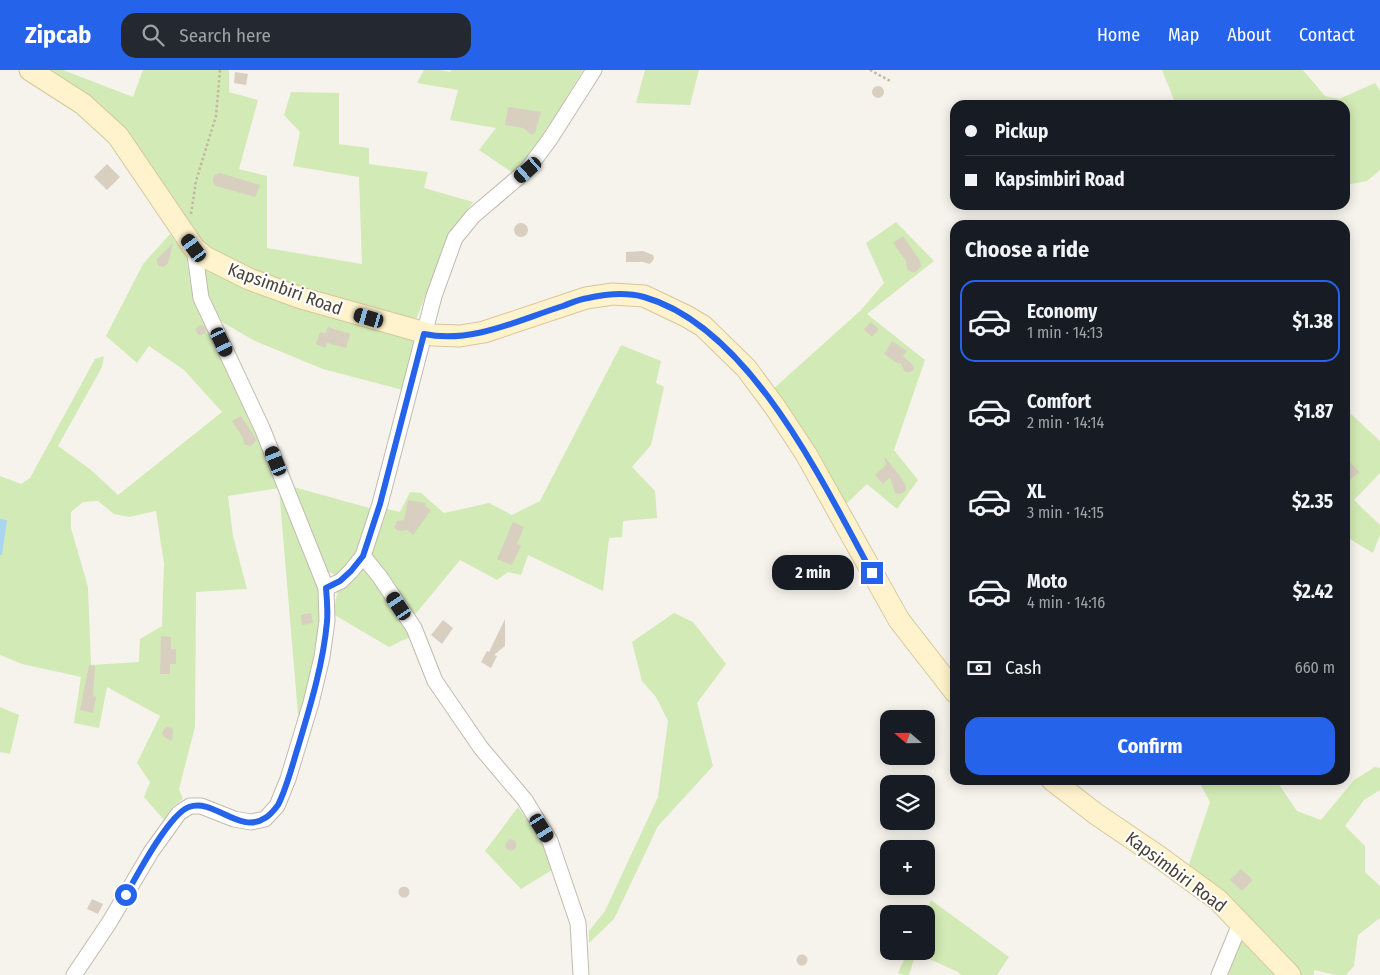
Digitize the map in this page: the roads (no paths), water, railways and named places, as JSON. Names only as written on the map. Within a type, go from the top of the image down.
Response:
[{"type":"street","name":"Kapsimbiri Road","points":[[30,70],[83,104],[118,136],[194,248],[205,257],[249,279],[301,298],[424,334],[442,336],[460,336],[484,332],[586,298],[613,294],[644,296],[703,326],[746,368],[775,407],[806,454],[900,620],[950,685]]},
{"type":"street","points":[[326,588],[340,581],[363,556],[380,504],[434,296],[455,238],[473,216],[528,170],[594,70]]},
{"type":"street","points":[[74,975],[109,923],[151,852],[179,813],[190,806],[201,806],[234,819],[251,822],[265,819],[277,806],[288,779],[311,703],[322,657],[327,621],[326,588],[262,428],[201,298],[194,248]]},
{"type":"street","points":[[363,556],[380,577],[414,628],[436,681],[481,748],[525,800],[550,841],[578,923],[581,975]]},
{"type":"street","name":"Kapsimbiri Road","points":[[1058,785],[1096,814],[1218,900],[1290,975]]},
{"type":"street","points":[[1219,975],[1240,924]]},
{"type":"water","points":[[0,519],[7,520],[2,555],[0,555]]}]
